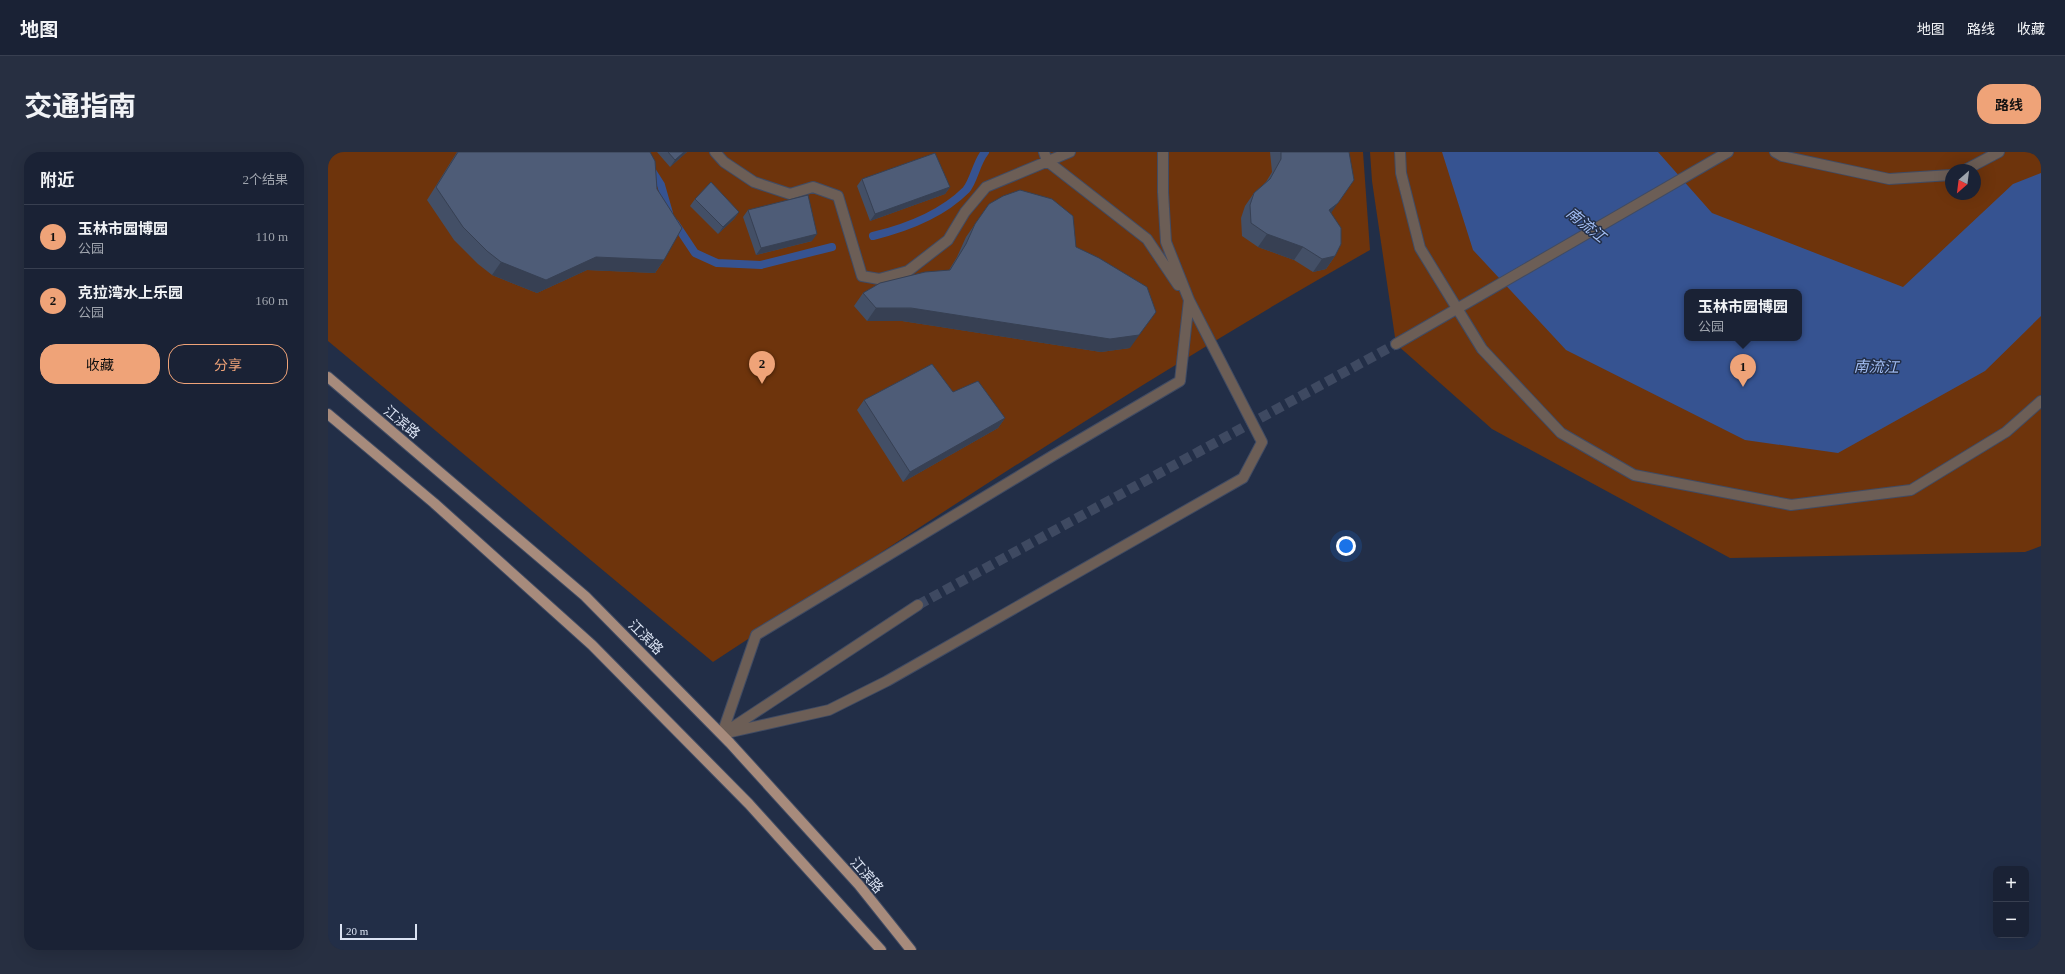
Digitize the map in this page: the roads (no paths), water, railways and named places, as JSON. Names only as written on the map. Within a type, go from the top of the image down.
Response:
[{"type":"main road","name":"江滨路","points":[[328,377],[585,596],[722,734],[859,885],[911,950]]},
{"type":"main road","points":[[328,414],[434,503],[592,645],[749,804],[881,950]]},
{"type":"street","points":[[715,152],[724,162],[754,182],[790,194],[813,187],[838,196],[862,276],[879,280],[908,271],[948,240],[965,212],[986,187],[1045,156],[1070,152]]},
{"type":"street","points":[[722,734],[829,710],[887,681],[1243,478],[1262,442],[1189,300],[1166,242],[1163,192],[1163,152]]},
{"type":"street","points":[[1400,152],[1401,173],[1420,248],[1482,349],[1561,433],[1634,475],[1791,505],[1911,490],[2006,432],[2041,401]]},
{"type":"street","points":[[1396,344],[1502,281],[1728,152]]},
{"type":"street","points":[[1774,152],[1782,156],[1889,180],[1945,175]]},
{"type":"street","points":[[1976,164],[1999,152]]},
{"type":"street","points":[[722,734],[756,636],[1054,455],[1180,381],[1189,300],[1147,239],[1045,156]]},
{"type":"street","points":[[722,734],[918,605]]},
{"type":"water","name":"南流江","points":[[1442,152],[1658,152],[1712,213],[1903,287],[2013,184],[2041,173],[2041,316],[1985,371],[1838,453],[1745,440],[1566,350],[1473,250]]},
{"type":"waterway","points":[[640,152],[661,185],[669,213]]},
{"type":"waterway","points":[[873,236],[910,225],[946,207],[969,186],[979,161],[985,152]]},
{"type":"waterway","points":[[675,223],[695,253],[717,263],[761,265],[832,247]]},
{"type":"tunnel","points":[[918,605],[1396,344]]},
{"type":"place","name":"克拉湾水上乐园","points":[[762,384]]},
{"type":"place","name":"玉林市园博园","points":[[1743,387]]}]
